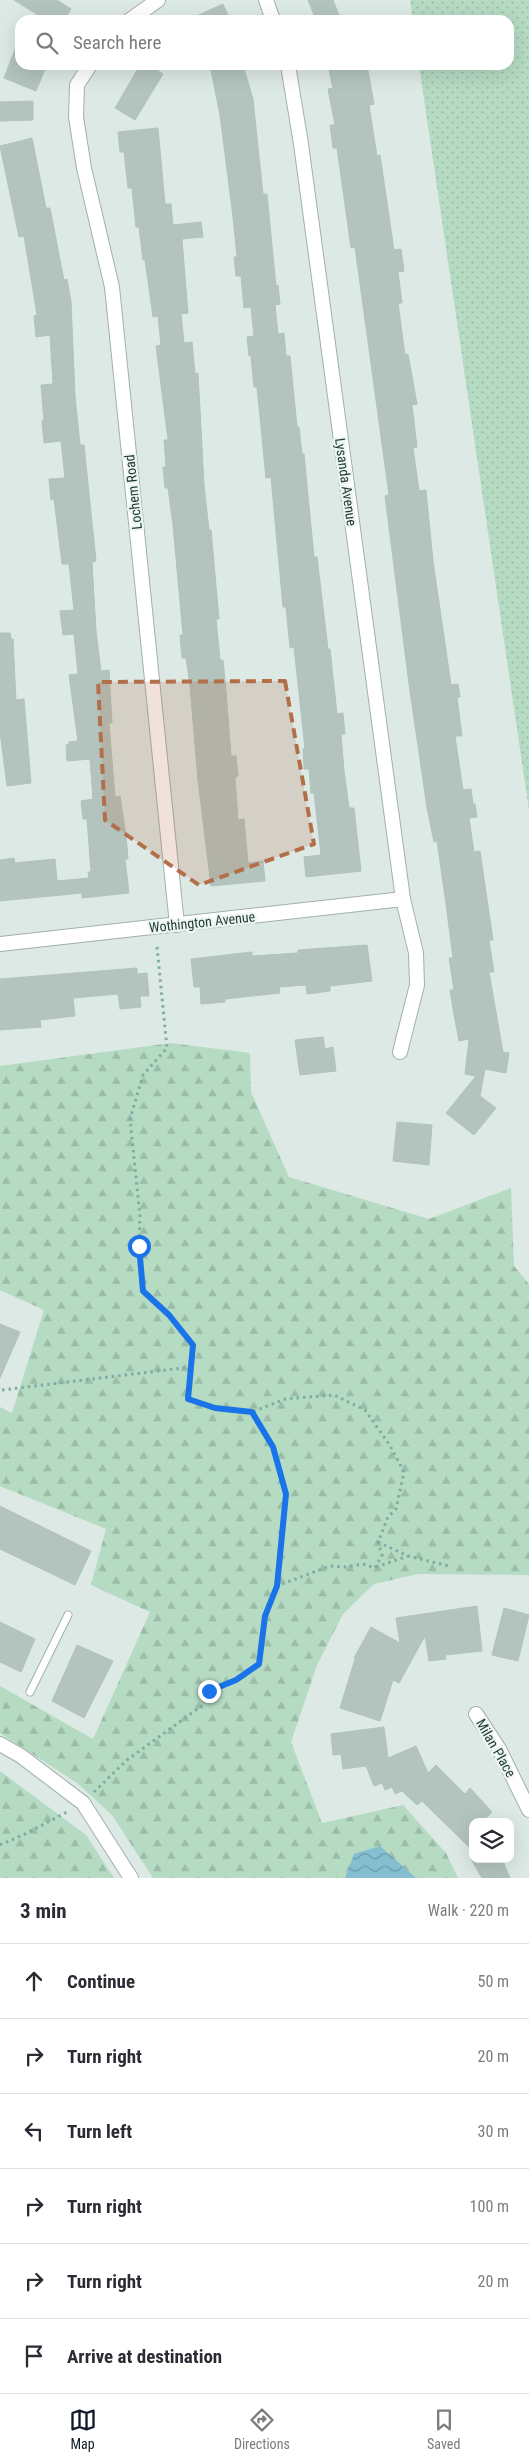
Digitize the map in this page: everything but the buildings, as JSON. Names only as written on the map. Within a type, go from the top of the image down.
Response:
[{"type":"street","points":[[137,15],[158,0]]},
{"type":"street","points":[[266,0],[271,15]]},
{"type":"street","name":"Lochem Road","points":[[87,70],[78,85],[76,117],[84,168],[112,287],[177,925]]},
{"type":"street","name":"Lysanda Avenue","points":[[289,70],[403,899],[416,953],[417,986],[400,1052]]},
{"type":"street","name":"Wothington Avenue","points":[[0,944],[403,899]]},
{"type":"street","name":"Milan Place","points":[[476,1714],[499,1749],[529,1810]]},
{"type":"street","points":[[0,1744],[20,1756],[83,1803],[131,1878]]},
{"type":"lane","points":[[30,1692],[68,1615]]},
{"type":"path","points":[[157,947],[167,1048],[143,1075],[130,1120],[140,1216],[139,1246],[143,1291],[169,1315],[193,1345],[188,1399],[215,1408],[252,1412],[270,1407],[285,1399],[334,1395],[365,1410],[389,1444],[404,1472],[396,1509],[388,1517],[378,1542],[382,1555],[375,1568]]},
{"type":"path","points":[[2,1390],[191,1366]]},
{"type":"path","points":[[0,1845],[83,1803],[127,1760],[203,1705],[209,1691],[236,1680],[259,1664],[265,1616],[277,1586],[286,1494],[273,1447],[252,1412]]},
{"type":"path","points":[[378,1542],[408,1556],[449,1566]]},
{"type":"path","points":[[277,1586],[330,1566],[346,1568],[363,1564],[375,1568],[408,1556]]},
{"type":"highlighted area","points":[[285,681],[314,844],[199,885],[105,820],[98,682]]},
{"type":"green space","points":[[410,0],[529,0],[529,810],[420,70],[514,70],[514,15],[412,15]]},
{"type":"green space","points":[[171,1043],[250,1053],[251,1092],[289,1177],[429,1219],[511,1188],[514,1266],[529,1284],[529,1575],[418,1574],[374,1584],[343,1614],[317,1665],[291,1742],[322,1823],[403,1805],[446,1853],[458,1878],[153,1878],[112,1815],[77,1783],[0,1733],[0,1686],[93,1739],[150,1612],[91,1585],[106,1529],[0,1486],[0,1407],[12,1413],[44,1310],[0,1290],[0,1066]]},
{"type":"green space","points":[[0,1771],[86,1835],[114,1878],[0,1878]]},
{"type":"water","points":[[380,1846],[416,1878],[345,1878],[354,1854]]},
{"type":"route","points":[[139,1246],[143,1270],[143,1291],[169,1315],[193,1345],[188,1399],[215,1408],[252,1412],[273,1447],[286,1494],[277,1586],[265,1616],[259,1664],[236,1680],[209,1691]]}]
